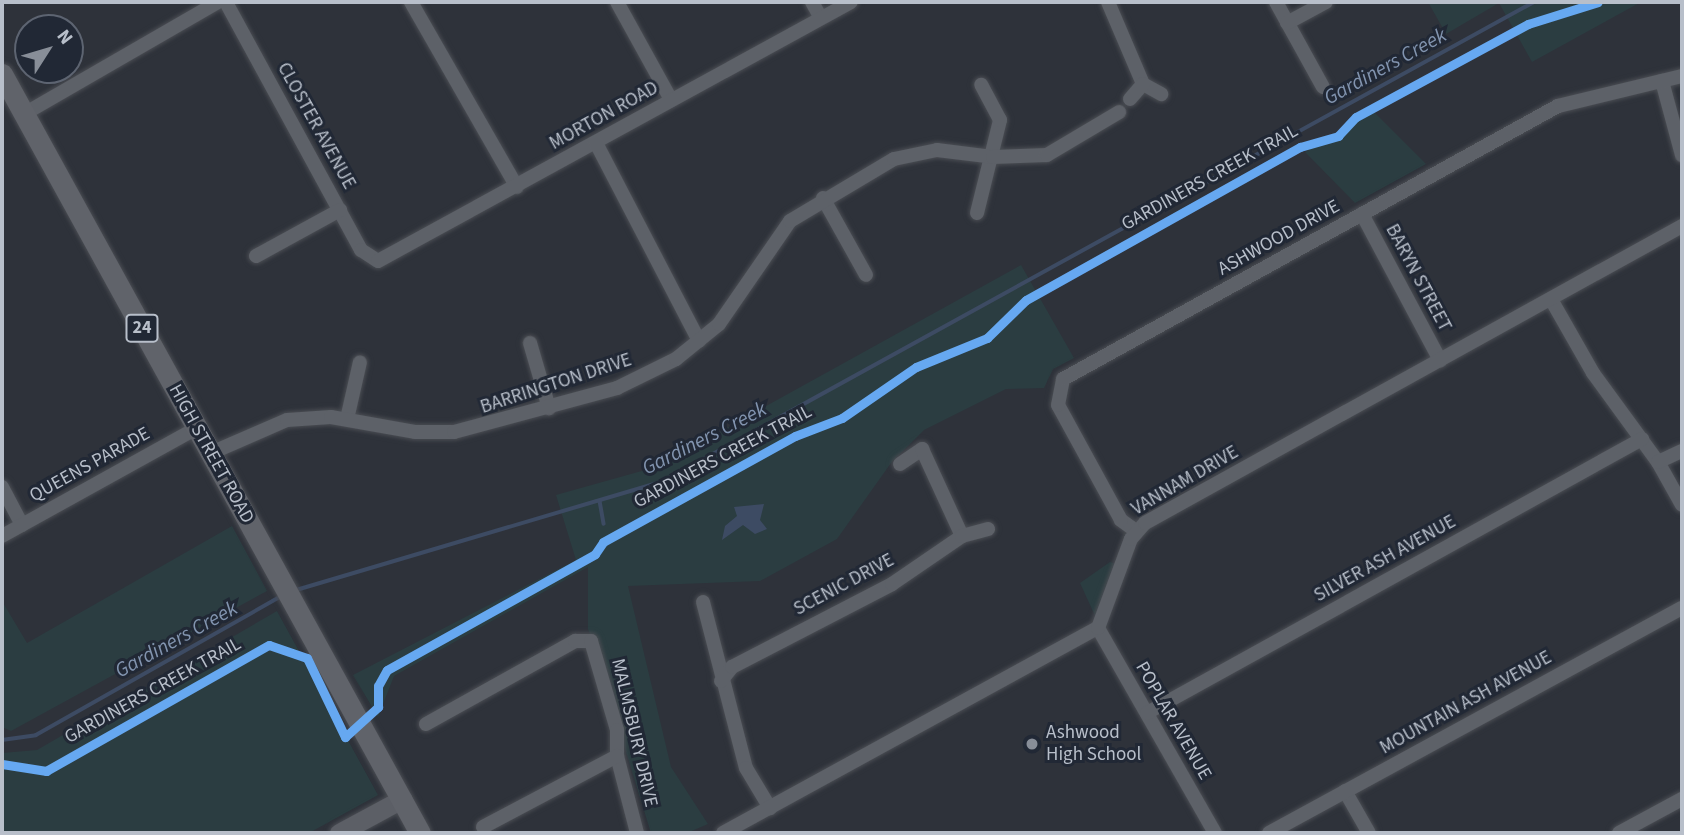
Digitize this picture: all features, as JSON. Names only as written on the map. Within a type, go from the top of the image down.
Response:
[{"type":"main road","name":"HIGH STREET ROAD","points":[[2,74],[421,833]]},
{"type":"street","points":[[411,2],[515,188]]},
{"type":"street","points":[[617,2],[671,100]]},
{"type":"street","points":[[812,2],[821,18]]},
{"type":"street","name":"MORTON ROAD","points":[[374,261],[389,258],[851,2]]},
{"type":"street","points":[[1108,2],[1131,46],[1143,84],[1161,94]]},
{"type":"street","points":[[1276,2],[1323,87]]},
{"type":"street","points":[[1287,23],[1326,2]]},
{"type":"street","points":[[24,114],[224,4]]},
{"type":"street","name":"CLOSTER AVENUE","points":[[224,4],[361,250],[374,261]]},
{"type":"street","name":"ASHWOOD DRIVE","points":[[1136,531],[1121,520],[1058,405],[1063,379],[1558,106],[1682,76]]},
{"type":"street","points":[[1662,81],[1682,155]]},
{"type":"street","points":[[1130,99],[1143,84]]},
{"type":"street","points":[[977,212],[993,157],[1000,120],[981,85]]},
{"type":"street","name":"BARRINGTON DRIVE","points":[[211,453],[275,423],[347,419],[415,432],[454,432],[549,408],[640,379],[702,339],[733,309],[771,241],[823,198],[894,159],[937,150],[993,157],[1047,155],[1119,112]]},
{"type":"street","points":[[593,145],[681,306],[702,339]]},
{"type":"street","points":[[823,198],[866,275]]},
{"type":"street","points":[[256,256],[340,210]]},
{"type":"street","name":"BARYN STREET","points":[[1362,214],[1440,360]]},
{"type":"street","name":"VANNAM DRIVE","points":[[1098,628],[1136,531],[1682,226]]},
{"type":"street","points":[[1552,301],[1593,373],[1658,462],[1682,505]]},
{"type":"street","points":[[530,343],[549,408]]},
{"type":"street","points":[[347,419],[360,362]]},
{"type":"street","name":"QUEENS PARADE","points":[[2,536],[197,428]]},
{"type":"street","name":"SILVER ASH AVENUE","points":[[1147,713],[1642,439]]},
{"type":"street","points":[[900,464],[922,449],[962,536]]},
{"type":"street","points":[[1658,462],[1682,451]]},
{"type":"street","points":[[2,487],[22,525]]},
{"type":"street","name":"SCENIC DRIVE","points":[[721,681],[732,667],[892,584],[962,536],[988,529]]},
{"type":"street","points":[[703,602],[721,681],[746,768],[769,808]]},
{"type":"street","name":"MOUNTAIN ASH AVENUE","points":[[1269,833],[1682,608]]},
{"type":"street","points":[[723,833],[1098,628]]},
{"type":"street","name":"POPLAR AVENUE","points":[[1098,628],[1215,833]]},
{"type":"street","name":"MALMSBURY DRIVE","points":[[426,724],[575,641],[592,641],[617,730],[617,756],[637,833]]},
{"type":"street","points":[[483,827],[617,756]]},
{"type":"street","points":[[1345,791],[1369,833]]},
{"type":"street","points":[[339,833],[402,799]]},
{"type":"street","points":[[1619,833],[1682,799]]},
{"type":"shaded area","points":[[1428,2],[1641,2],[1532,62],[1499,3],[1446,34]]},
{"type":"shaded area","points":[[1374,112],[1426,164],[1355,203],[1305,152]]},
{"type":"shaded area","points":[[1021,265],[1074,358],[1053,369],[1044,388],[1006,389],[924,430],[891,463],[837,539],[760,581],[628,586],[671,767],[708,824],[687,833],[651,833],[588,629],[588,567],[394,676],[378,717],[353,675],[576,560],[556,495],[656,467]]},
{"type":"shaded area","points":[[232,526],[267,591],[11,731],[2,727],[2,601],[27,643]]},
{"type":"shaded area","points":[[1110,562],[1117,564],[1096,618],[1080,583]]},
{"type":"shaded area","points":[[277,611],[378,795],[309,833],[2,833],[2,753],[37,750]]},
{"type":"water","points":[[764,504],[760,520],[767,529],[755,534],[743,525],[722,540],[725,526],[737,516],[734,507]]},
{"type":"waterway","name":"Gardiners Creek","points":[[293,591],[662,482],[1534,2]]},
{"type":"waterway","points":[[600,501],[604,524]]},
{"type":"waterway","name":"Gardiners Creek","points":[[2,740],[36,735],[280,597]]},
{"type":"cycle path","name":"GARDINERS CREEK TRAIL","points":[[2,764],[46,771],[269,645],[307,658],[345,737],[378,707],[378,686],[387,670],[595,554],[603,542],[795,436],[842,418],[916,367],[987,338],[1026,300],[1300,147],[1338,136],[1356,117],[1528,24],[1598,2]]},
{"type":"place","name":"Ashwood High School","points":[[1032,744]]}]
